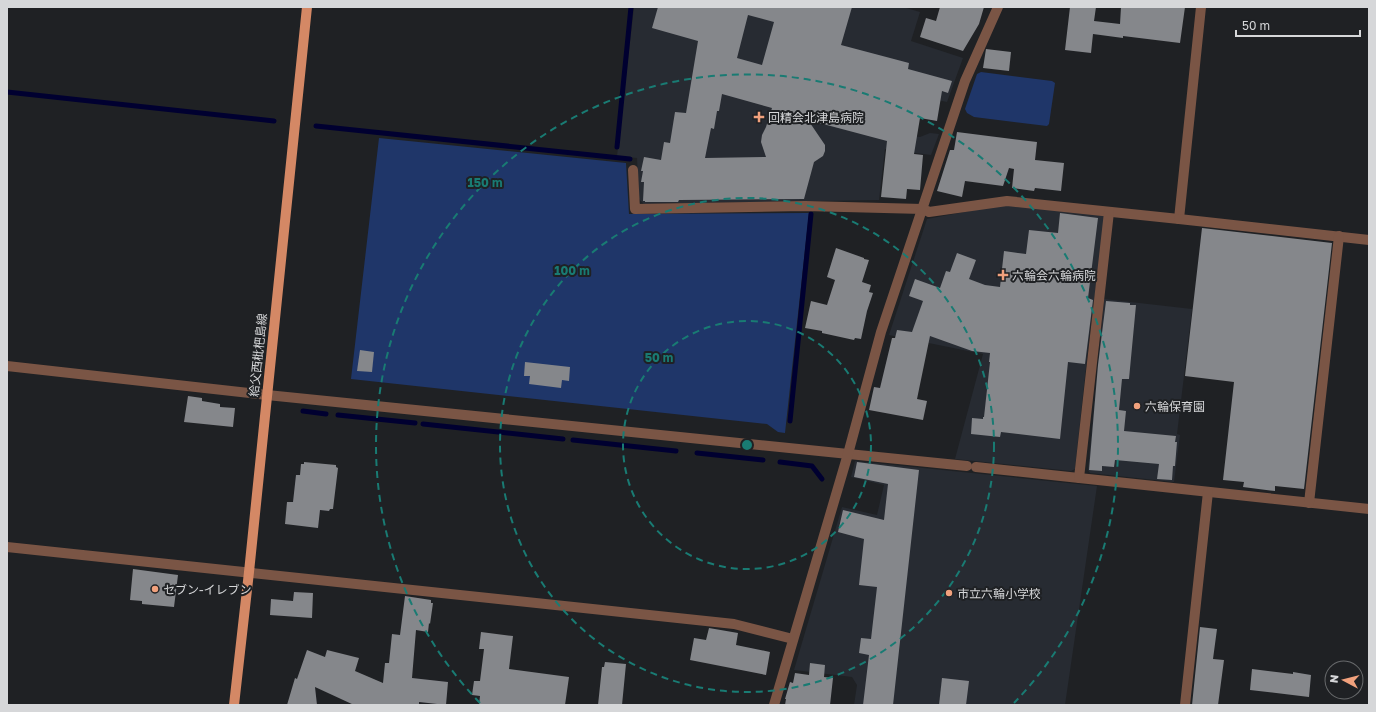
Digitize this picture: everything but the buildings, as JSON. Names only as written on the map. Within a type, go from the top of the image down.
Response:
[{"type":"main road","name":"給父西枇杷島線","points":[[234,705],[308,7]]},
{"type":"street","points":[[774,705],[848,454],[881,332],[923,209],[964,81],[998,7]]},
{"type":"street","points":[[1179,219],[1201,7]]},
{"type":"street","points":[[633,170],[635,209],[805,206],[923,209],[929,212],[1007,201],[1369,240]]},
{"type":"street","points":[[1079,478],[1109,212]]},
{"type":"street","points":[[1309,503],[1339,236]]},
{"type":"street","points":[[7,366],[267,395],[1369,509]]},
{"type":"street","points":[[1185,705],[1208,492]]},
{"type":"street","points":[[7,547],[734,624],[793,640]]},
{"type":"shaded area","name":"回精会北津島病院","points":[[634,7],[903,7],[920,12],[911,41],[963,58],[947,102],[904,93],[893,133],[920,137],[930,133],[939,134],[931,155],[885,149],[879,200],[644,204],[639,199],[637,158],[617,156]]},
{"type":"shaded area","points":[[981,72],[1052,81],[1055,83],[1049,124],[1047,126],[974,117],[967,113],[965,109],[977,74]]},
{"type":"shaded area","points":[[379,138],[626,163],[629,214],[809,213],[785,433],[778,432],[767,424],[351,379]]},
{"type":"shaded area","name":"六輪会六輪病院","points":[[1007,204],[1103,215],[1105,219],[1089,339],[1075,469],[1071,471],[955,459],[983,354],[889,335],[927,219]]},
{"type":"shaded area","name":"六輪保育園","points":[[1104,299],[1192,309],[1177,434],[1180,435],[1174,482],[1090,473],[1088,470]]},
{"type":"shaded area","name":"市立六輪小学校","points":[[855,461],[1097,486],[1065,705],[854,705],[857,685],[852,677],[794,670],[842,507],[877,515],[884,485],[851,477]]},
{"type":"waterway","points":[[617,147],[631,7]]},
{"type":"waterway","points":[[7,92],[274,121]]},
{"type":"waterway","points":[[316,126],[630,159]]},
{"type":"waterway","points":[[790,421],[811,214]]},
{"type":"waterway","points":[[303,411],[326,414]]},
{"type":"waterway","points":[[338,415],[415,423]]},
{"type":"waterway","points":[[423,424],[563,439]]},
{"type":"waterway","points":[[573,440],[676,451]]},
{"type":"waterway","points":[[697,453],[763,460]]},
{"type":"waterway","points":[[780,462],[812,466],[822,479]]},
{"type":"place","name":"回精会北津島病院","points":[[759,117]]},
{"type":"place","name":"六輪会六輪病院","points":[[1003,275]]},
{"type":"place","name":"六輪保育園","points":[[1137,406]]},
{"type":"place","name":"セブン-イレブン","points":[[155,589]]},
{"type":"place","name":"市立六輪小学校","points":[[949,593]]}]
